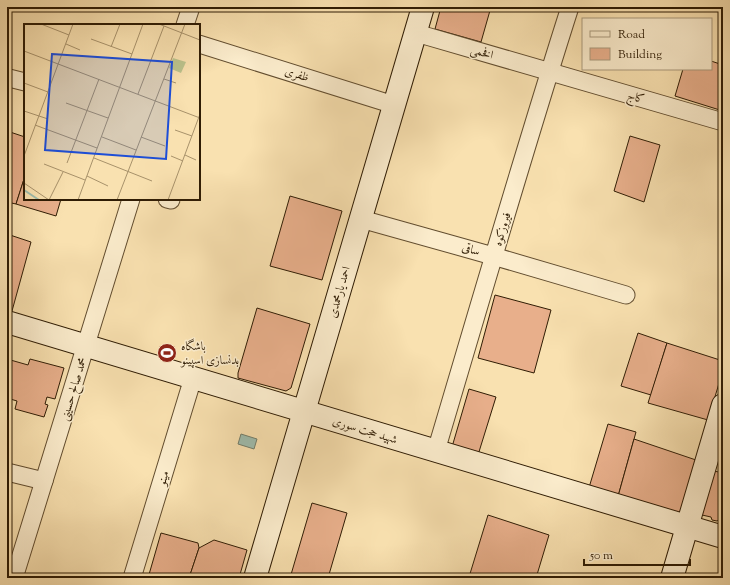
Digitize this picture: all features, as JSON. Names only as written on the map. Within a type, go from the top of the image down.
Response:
[{"type":"street","points":[[185,24],[191,7]]},
{"type":"street","name":"احمد یارمحمدی","points":[[255,578],[424,7]]},
{"type":"street","name":"فیروزکوه","points":[[436,451],[493,256],[570,7]]},
{"type":"street","name":"افخمی","points":[[416,34],[549,72]]},
{"type":"street","name":"ظفری","points":[[200,44],[394,105]]},
{"type":"street","name":"کاج","points":[[549,72],[723,122]]},
{"type":"street","name":"محمد صالح حسینی","points":[[14,578],[131,200]]},
{"type":"street","name":"ساقی","points":[[361,218],[626,295]]},
{"type":"street","name":"شهید حجت سوری","points":[[7,322],[723,537]]},
{"type":"street","name":"مینو","points":[[132,578],[193,378]]},
{"type":"street","points":[[672,578],[723,405]]},
{"type":"street","points":[[7,472],[44,482]]},
{"type":"shaded area","points":[[241,434],[257,439],[254,449],[238,444]]},
{"type":"building","points":[[441,7],[491,7],[481,42],[435,29]]},
{"type":"building","points":[[712,61],[723,65],[723,111],[675,96],[683,70],[712,70]]},
{"type":"building","points":[[7,131],[24,137],[24,179],[16,204],[7,202]]},
{"type":"building","points":[[630,136],[660,145],[644,202],[614,191]]},
{"type":"building","points":[[24,179],[24,200],[61,200],[56,216],[16,204]]},
{"type":"building","points":[[290,196],[342,211],[322,280],[270,266]]},
{"type":"building","points":[[7,234],[31,242],[12,311],[7,309]]},
{"type":"building","points":[[495,295],[551,310],[534,373],[478,358]]},
{"type":"building","points":[[257,308],[310,324],[291,388],[286,391],[238,378],[238,373]]},
{"type":"building","points":[[638,333],[667,343],[651,395],[621,386]]},
{"type":"building","points":[[667,343],[723,361],[723,370],[708,420],[648,403]]},
{"type":"building","points":[[7,359],[28,365],[30,359],[64,368],[55,399],[47,397],[45,404],[48,405],[44,417],[15,409],[17,401],[7,398]]},
{"type":"building","points":[[469,389],[496,397],[478,455],[452,447]]},
{"type":"building","points":[[608,424],[636,432],[617,500],[588,491]]},
{"type":"building","points":[[634,439],[696,460],[678,520],[617,500]]},
{"type":"building","points":[[714,471],[723,473],[723,520],[720,519],[717,521],[712,520],[711,517],[702,515]]},
{"type":"building","points":[[312,503],[347,513],[328,578],[290,578]]},
{"type":"building","points":[[488,515],[549,535],[536,578],[493,578],[481,574],[479,578],[469,577]]},
{"type":"building","points":[[161,533],[198,543],[199,548],[189,578],[148,578]]},
{"type":"building","points":[[214,540],[247,550],[239,578],[189,578],[199,548]]},
{"type":"place","name":"باشگاه بدنسازی اسپینو","points":[[167,353]]}]
